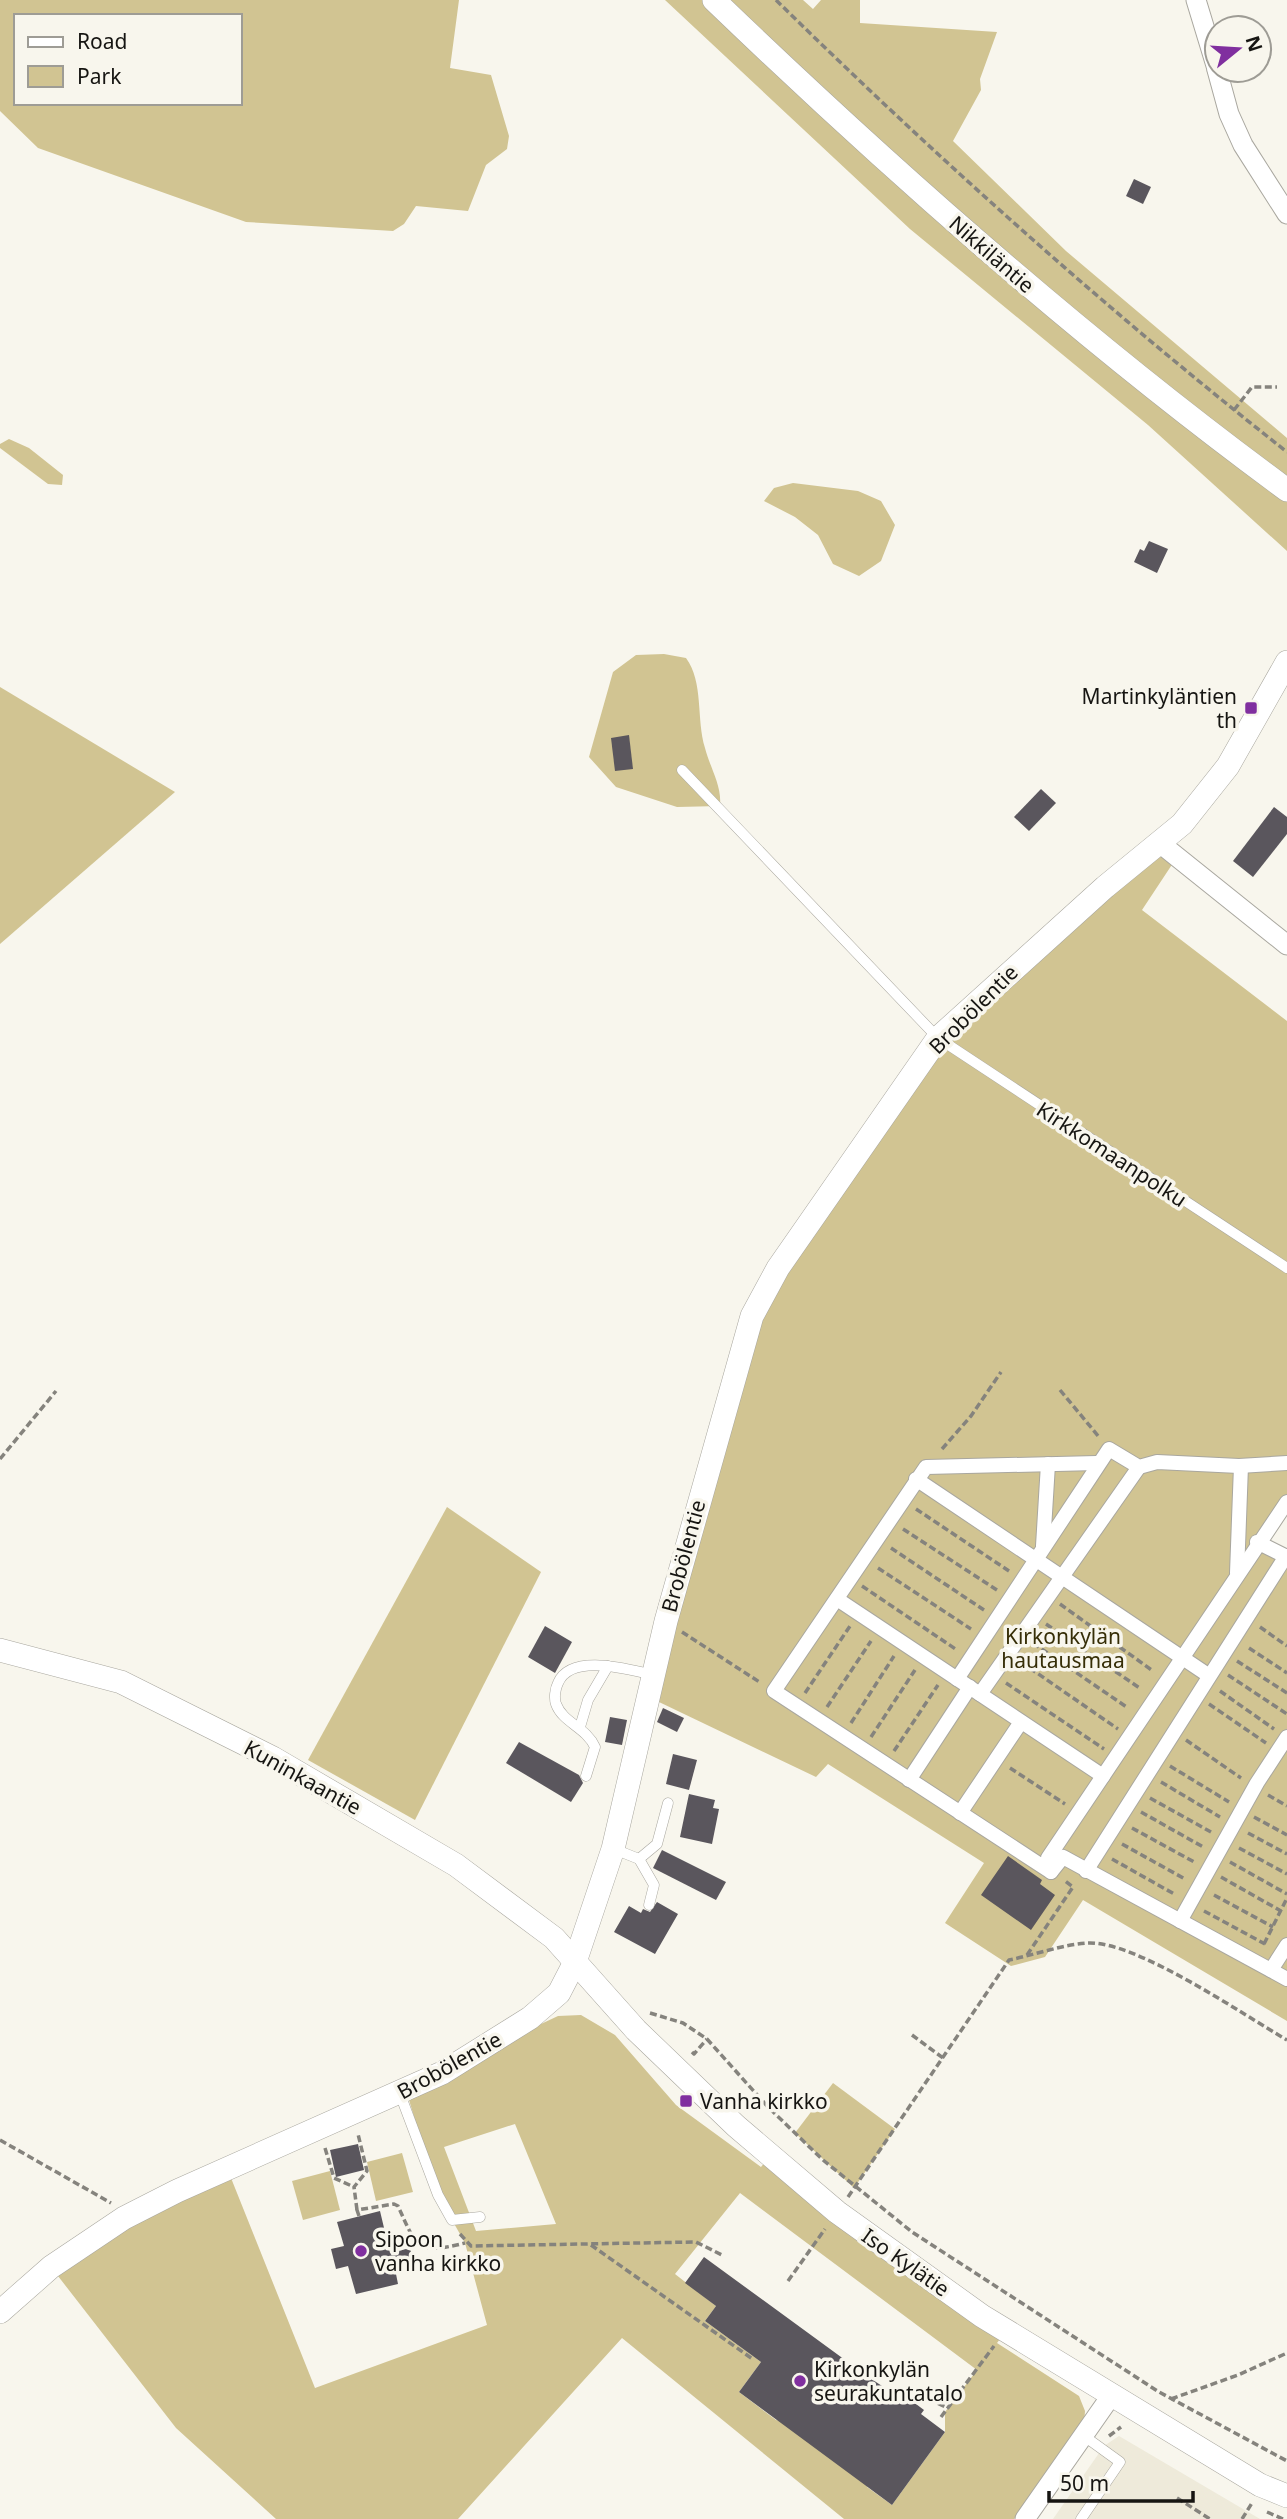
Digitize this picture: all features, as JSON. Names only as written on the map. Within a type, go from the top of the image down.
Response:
[{"type":"street","name":"Nikkiläntie","points":[[714,0],[833,115],[1036,292],[1209,433],[1287,490]]},
{"type":"street","points":[[1196,0],[1203,23]]},
{"type":"street","points":[[1222,84],[1243,145],[1287,214]]},
{"type":"street","name":"Brobölentie","points":[[0,2312],[51,2267],[124,2218],[227,2168],[351,2128],[400,2094],[442,2073],[547,2006],[559,1993],[575,1962],[613,1849],[666,1621],[736,1362],[752,1316],[778,1268],[872,1129],[938,1038],[1095,896],[1161,844],[1186,819],[1228,766],[1287,662]]},
{"type":"street","points":[[1161,844],[1287,945]]},
{"type":"street","points":[[909,1780],[963,1683],[971,1658],[1097,1463],[1109,1449],[1139,1466]]},
{"type":"street","points":[[963,1683],[993,1674],[1139,1466],[1157,1462],[1241,1466],[1287,1463]]},
{"type":"street","points":[[1051,1872],[774,1691],[926,1467],[1097,1463]]},
{"type":"street","points":[[1039,1555],[1048,1464]]},
{"type":"street","points":[[1237,1574],[1241,1466]]},
{"type":"street","points":[[916,1479],[1039,1555],[1059,1577],[1182,1660],[1209,1674]]},
{"type":"street","points":[[1051,1872],[1048,1858],[1182,1660],[1257,1542],[1287,1502]]},
{"type":"street","points":[[1086,1871],[1223,1652],[1286,1557],[1257,1542]]},
{"type":"street","points":[[837,1599],[1103,1776]]},
{"type":"street","name":"Kuninkaantie","points":[[0,1650],[121,1682],[273,1758],[456,1865],[554,1938],[575,1962]]},
{"type":"street","points":[[960,1813],[1021,1722]]},
{"type":"street","points":[[1180,1921],[1242,1810],[1287,1737]]},
{"type":"street","points":[[1051,1872],[1063,1857],[1287,1979]]},
{"type":"street","points":[[1271,1970],[1287,1945]]},
{"type":"street","name":"Iso Kylätie","points":[[575,1962],[636,2029],[736,2126],[837,2212],[982,2316],[1260,2485],[1287,2496]]},
{"type":"street","points":[[1028,2518],[1111,2396]]},
{"type":"lane","name":"Kirkkomaanpolku","points":[[682,770],[938,1038],[1287,1268]]},
{"type":"lane","points":[[586,1776],[595,1747],[590,1734],[565,1717],[556,1705],[556,1685],[570,1670],[594,1665],[654,1675]]},
{"type":"lane","points":[[580,1727],[588,1700],[608,1666]]},
{"type":"lane","points":[[639,1858],[657,1844],[668,1803]]},
{"type":"lane","points":[[613,1849],[639,1858],[654,1885],[649,1905]]},
{"type":"lane","points":[[400,2094],[438,2195],[452,2220],[480,2217]]},
{"type":"lane","points":[[1081,2519],[1120,2462],[1084,2436]]},
{"type":"path","points":[[776,0],[941,157],[1087,289],[1287,452]]},
{"type":"path","points":[[1234,410],[1252,387],[1277,387]]},
{"type":"path","points":[[926,1467],[971,1416],[1001,1372]]},
{"type":"path","points":[[1060,1390],[1109,1449]]},
{"type":"path","points":[[0,1459],[56,1391]]},
{"type":"path","points":[[902,1500],[1023,1580]]},
{"type":"path","points":[[890,1520],[1010,1599]]},
{"type":"path","points":[[877,1539],[997,1619]]},
{"type":"path","points":[[864,1559],[984,1638]]},
{"type":"path","points":[[851,1578],[971,1658]]},
{"type":"path","points":[[1047,1594],[1167,1681]]},
{"type":"path","points":[[796,1706],[859,1613]]},
{"type":"path","points":[[1033,1615],[1155,1698]]},
{"type":"path","points":[[1245,1618],[1287,1646]]},
{"type":"path","points":[[666,1621],[774,1691]]},
{"type":"path","points":[[818,1721],[880,1627]]},
{"type":"path","points":[[1020,1634],[1142,1718]]},
{"type":"path","points":[[843,1736],[902,1642]]},
{"type":"path","points":[[1249,1648],[1287,1673]]},
{"type":"path","points":[[1008,1652],[1129,1737]]},
{"type":"path","points":[[1223,1652],[1287,1693]]},
{"type":"path","points":[[863,1750],[924,1657]]},
{"type":"path","points":[[993,1674],[1115,1757]]},
{"type":"path","points":[[1209,1674],[1287,1714]]},
{"type":"path","points":[[1209,1674],[1287,1737]]},
{"type":"path","points":[[885,1764],[963,1683]]},
{"type":"path","points":[[1195,1696],[1278,1751]]},
{"type":"path","points":[[1173,1731],[1255,1788],[1287,1806]]},
{"type":"path","points":[[1157,1758],[1287,1835]]},
{"type":"path","points":[[996,1759],[1078,1812]]},
{"type":"path","points":[[1147,1773],[1287,1854]]},
{"type":"path","points":[[1136,1791],[1287,1874]]},
{"type":"path","points":[[1128,1805],[1287,1896],[1256,1962]]},
{"type":"path","points":[[1118,1820],[1281,1911]]},
{"type":"path","points":[[1107,1837],[1273,1927]]},
{"type":"path","points":[[1098,1851],[1265,1944]]},
{"type":"path","points":[[1026,1957],[1073,1886],[1051,1872]]},
{"type":"path","points":[[788,2281],[855,2188],[1009,1960],[1088,1943],[1113,1946],[1156,1964],[1287,2040]]},
{"type":"path","name":"Iso Kylätie","points":[[641,2011],[683,2023],[707,2039],[768,2107],[855,2188],[912,2232],[1171,2399],[1287,2461]]},
{"type":"path","points":[[912,2035],[943,2058]]},
{"type":"path","points":[[689,2049],[694,2054],[707,2039]]},
{"type":"path","points":[[351,2128],[367,2171],[354,2186],[359,2216]]},
{"type":"path","points":[[0,2140],[106,2198],[124,2218]]},
{"type":"path","points":[[335,2141],[324,2145],[334,2178],[354,2186]]},
{"type":"path","points":[[357,2210],[385,2203],[398,2206],[415,2243],[426,2249],[465,2243]]},
{"type":"path","points":[[452,2220],[465,2243],[471,2246],[696,2242],[722,2255]]},
{"type":"path","points":[[590,2244],[754,2360]]},
{"type":"path","points":[[941,2417],[1000,2339]]},
{"type":"path","points":[[1171,2399],[1238,2375],[1287,2353]]},
{"type":"path","points":[[911,2400],[917,2394],[948,2409]]},
{"type":"path","points":[[1177,2498],[1210,2519]]},
{"type":"path","points":[[1242,2519],[1252,2503]]},
{"type":"shaded area","points":[[1119,2436],[1260,2519],[1053,2519],[1104,2446]]},
{"type":"green space","points":[[0,0],[459,0],[450,68],[491,75],[509,136],[507,149],[486,165],[468,211],[416,206],[404,224],[393,231],[246,222],[38,148],[0,111]]},
{"type":"green space","points":[[665,0],[803,0],[813,9],[821,0],[860,0],[860,23],[997,32],[980,79],[981,90],[953,141],[1066,251],[1287,438],[1287,551],[1148,425],[910,229]]},
{"type":"green space","points":[[9,439],[29,448],[63,475],[62,485],[48,484],[0,448],[0,444]]},
{"type":"green space","points":[[793,483],[858,491],[881,501],[895,525],[881,561],[859,576],[833,564],[818,535],[795,517],[764,501],[774,488]]},
{"type":"green space","points":[[664,654],[686,658],[692,668],[698,690],[702,737],[717,784],[720,806],[677,807],[616,787],[589,757],[613,672],[636,655]]},
{"type":"green space","points":[[0,687],[175,792],[0,944]]},
{"type":"green space","name":"Kirkonkylän hautausmaa","points":[[1161,844],[1177,857],[1142,910],[1287,1021],[1287,1510],[1264,1544],[1287,1554],[1287,2021],[1083,1900],[1045,1957],[1011,1966],[945,1923],[984,1863],[828,1764],[816,1777],[659,1702],[666,1621],[752,1316],[938,1038]]},
{"type":"green space","points":[[447,1507],[541,1572],[415,1820],[308,1760]]},
{"type":"green space","points":[[581,2015],[615,2035],[676,2105],[761,2167],[770,2156],[1000,2339],[997,2343],[1079,2396],[1085,2411],[1084,2424],[1014,2519],[844,2519],[622,2338],[458,2519],[276,2519],[176,2428],[51,2267],[227,2168],[315,2388],[487,2325],[465,2243],[438,2195],[409,2100],[524,2032],[558,2016]],"holes":[[[515,2124],[556,2224],[476,2231],[444,2147]],[[740,2193],[977,2370],[945,2412],[945,2432],[892,2505],[867,2487],[898,2445],[776,2420],[739,2392],[761,2362],[705,2321],[716,2306],[675,2274]]]},
{"type":"green space","points":[[833,2083],[895,2129],[854,2188],[795,2133]]},
{"type":"green space","points":[[402,2153],[413,2192],[376,2201],[367,2162]]},
{"type":"green space","points":[[330,2171],[340,2210],[303,2220],[292,2181]]},
{"type":"building","points":[[1134,179],[1151,187],[1143,204],[1126,196]]},
{"type":"building","points":[[1149,541],[1168,549],[1157,573],[1134,562],[1140,549],[1144,551]]},
{"type":"building","points":[[629,735],[633,769],[615,771],[611,738]]},
{"type":"building","points":[[1041,789],[1056,803],[1029,831],[1014,817]]},
{"type":"building","points":[[1274,807],[1287,817],[1287,834],[1253,877],[1233,861]]},
{"type":"building","points":[[545,1626],[572,1642],[555,1673],[528,1657]]},
{"type":"building","points":[[663,1708],[684,1718],[677,1732],[657,1722]]},
{"type":"building","points":[[610,1717],[627,1720],[622,1745],[605,1742]]},
{"type":"building","points":[[519,1742],[579,1775],[583,1783],[571,1802],[506,1763]]},
{"type":"building","points":[[673,1754],[697,1760],[689,1790],[666,1784]]},
{"type":"building","points":[[689,1794],[715,1800],[713,1808],[719,1809],[712,1844],[680,1837]]},
{"type":"building","points":[[662,1850],[726,1882],[716,1900],[653,1868]]},
{"type":"building","points":[[1008,1856],[1042,1880],[1040,1884],[1055,1895],[1031,1930],[981,1895]]},
{"type":"building","points":[[657,1902],[678,1914],[655,1954],[614,1932],[629,1906],[641,1913],[643,1909],[650,1912]]},
{"type":"building","points":[[358,2144],[364,2170],[336,2177],[330,2150]]},
{"type":"building","name":"Sipoon vanha kirkko","points":[[380,2211],[390,2253],[410,2248],[415,2269],[396,2274],[398,2284],[356,2294],[348,2266],[336,2269],[331,2249],[344,2246],[337,2222]]},
{"type":"building","name":"Kirkonkylän seurakuntatalo","points":[[704,2257],[867,2376],[897,2396],[900,2392],[924,2410],[921,2414],[945,2432],[892,2505],[739,2392],[761,2362],[705,2321],[716,2306],[685,2283]]},
{"type":"place","name":"Martinkyläntien th","points":[[1251,708]]},
{"type":"place","name":"Vanha kirkko","points":[[686,2101]]},
{"type":"place","name":"Sipoon vanha kirkko","points":[[361,2251]]},
{"type":"place","name":"Kirkonkylän seurakuntatalo","points":[[800,2381]]}]
